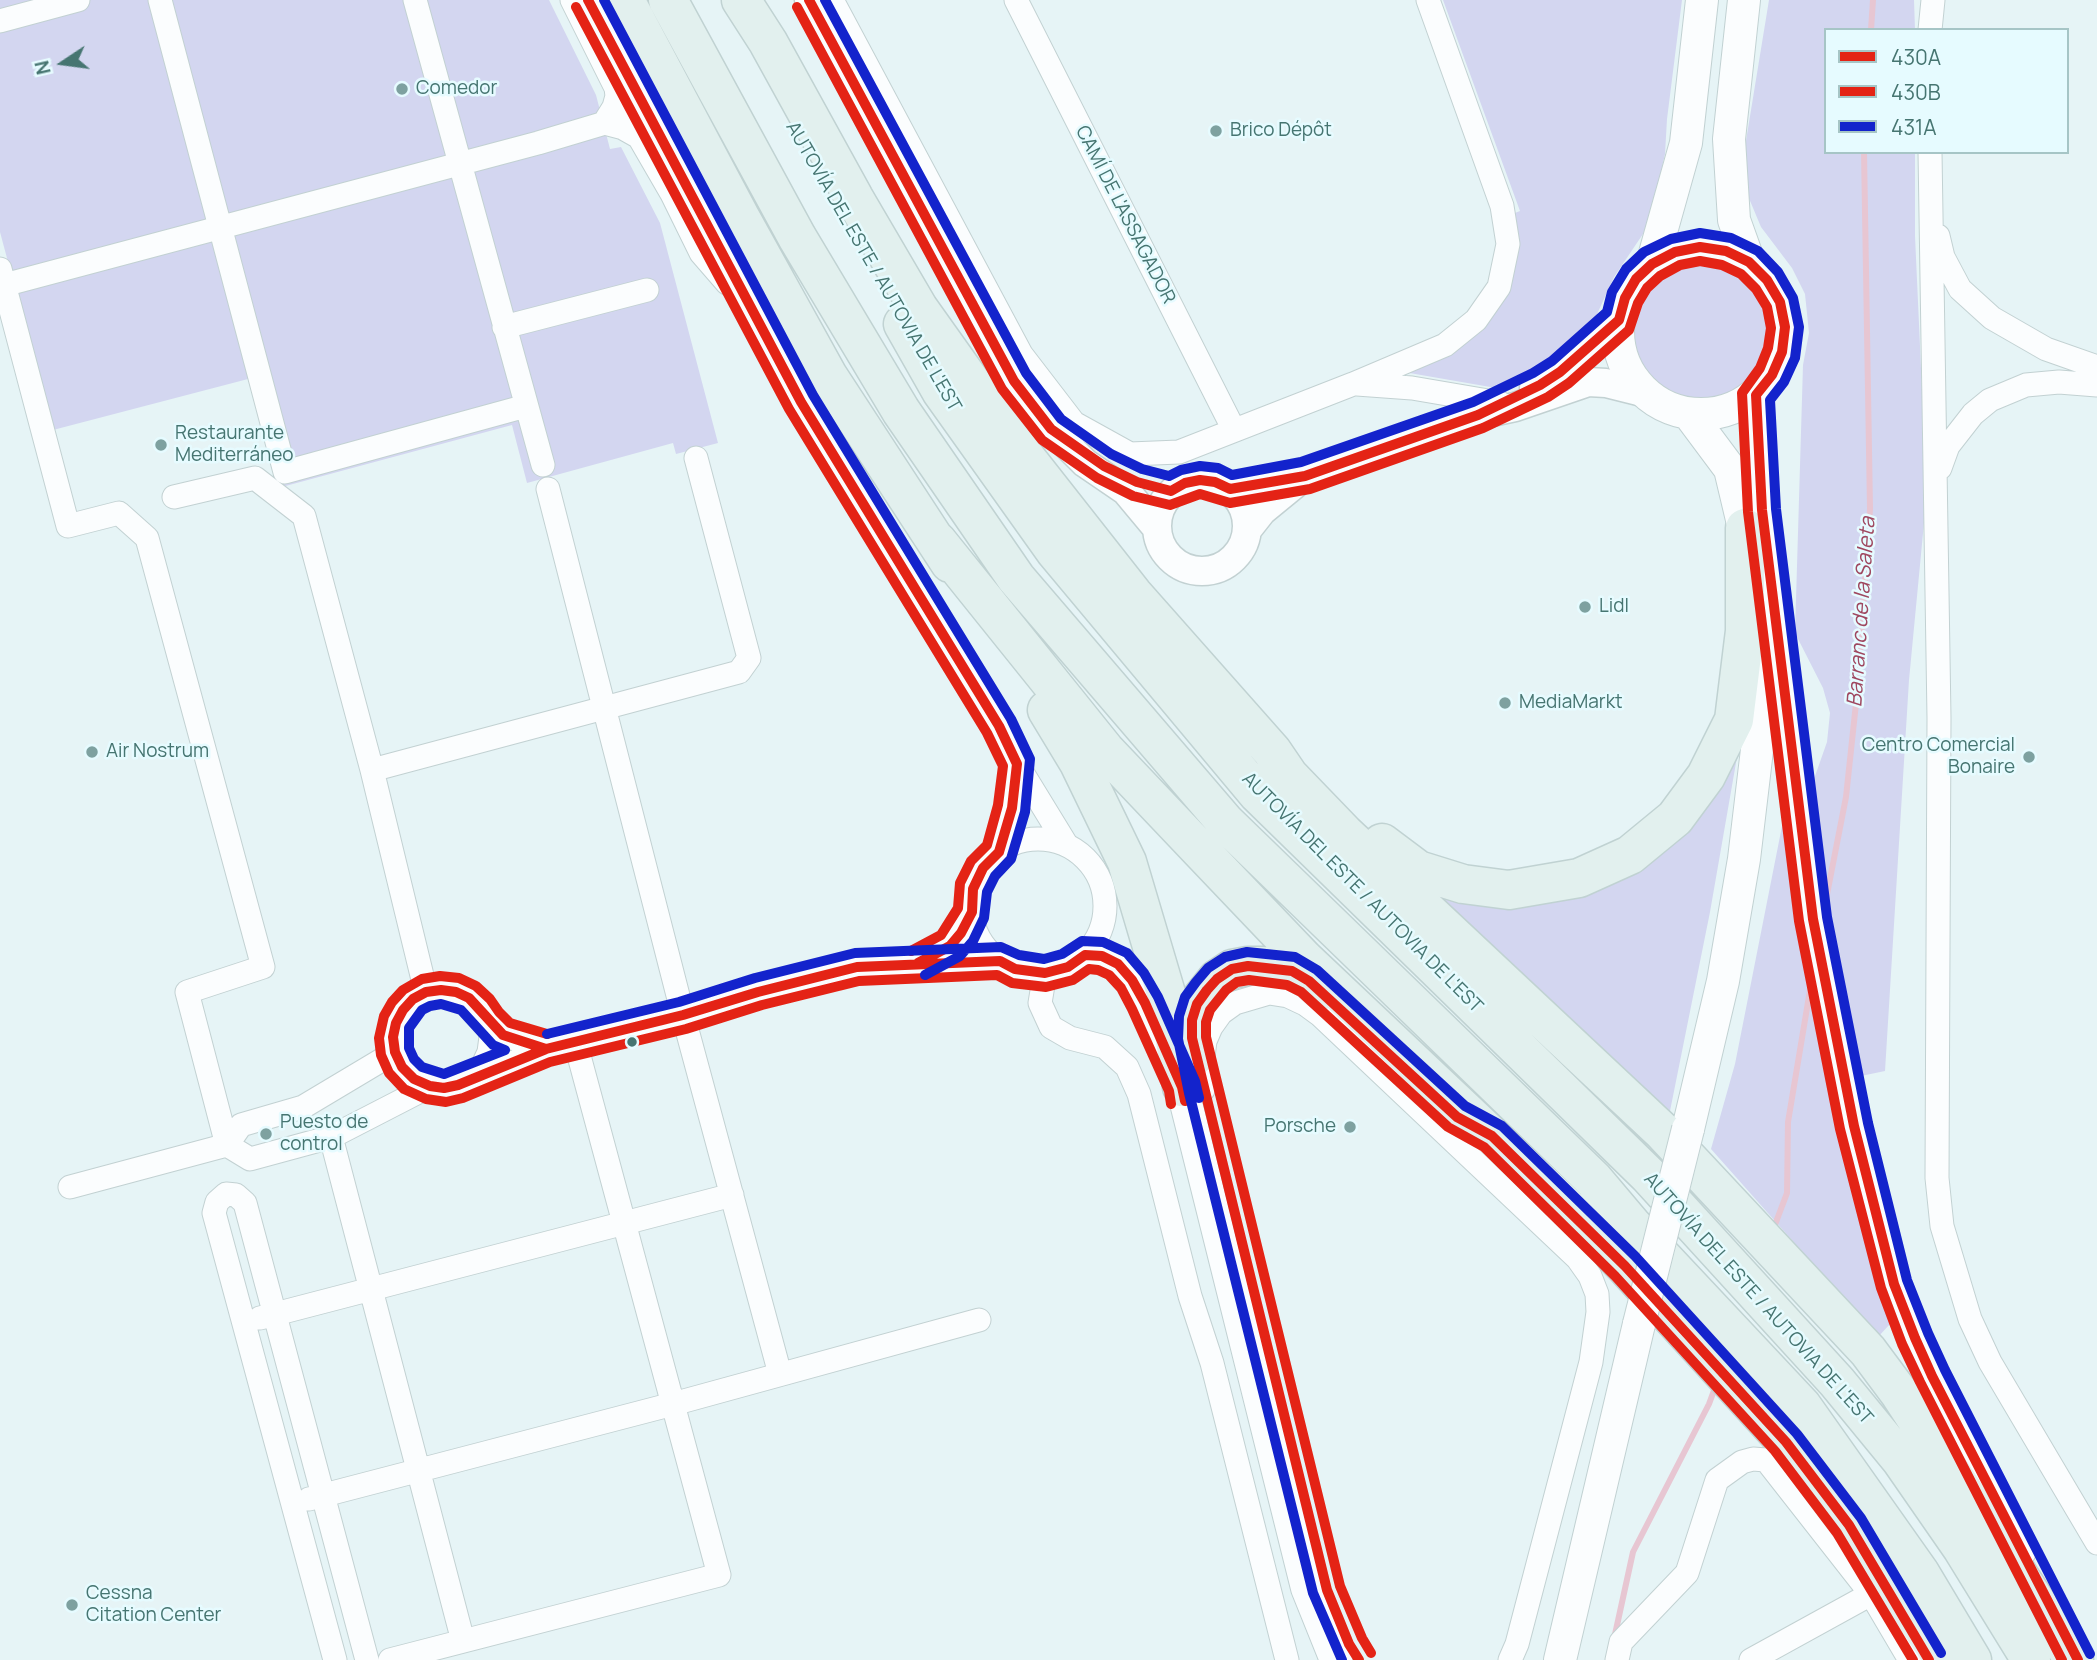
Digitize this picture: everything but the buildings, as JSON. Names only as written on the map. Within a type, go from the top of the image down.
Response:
[{"type":"highway","points":[[625,0],[828,376],[881,461],[1019,664],[1079,762],[1127,862],[1192,1089]]},
{"type":"highway","name":"AUTOVÍA DEL ESTE / AUTOVIA DE L'EST","points":[[668,0],[797,237],[901,411],[1016,578],[1226,823],[1594,1180],[1802,1406],[1920,1573],[1972,1660]]},
{"type":"highway","name":"AUTOVÍA DEL ESTE / AUTOVIA DE L'EST","points":[[722,0],[941,391],[1055,551],[1258,794],[1648,1175],[1837,1382],[1908,1471],[1962,1548],[2031,1660]]},
{"type":"highway","points":[[741,0],[768,42],[919,309],[1015,444],[1133,594],[1272,751],[1289,776],[1344,833],[1675,1131],[1868,1351],[1900,1394],[2076,1660]]},
{"type":"highway","points":[[1272,751],[1297,768],[1353,822],[1418,870],[1463,884],[1509,890],[1579,878],[1630,855],[1675,818],[1706,776],[1734,720],[1745,631],[1754,519]]},
{"type":"highway","points":[[937,541],[1114,760],[1304,959],[1625,1266],[1776,1450],[1849,1525],[1944,1660]]},
{"type":"highway","points":[[1192,1089],[1192,1020],[1197,1004],[1217,979],[1232,970],[1248,965],[1278,968],[1292,971],[1309,981],[1457,1117],[1492,1136]]},
{"type":"highway","points":[[1849,1525],[1929,1660]]},
{"type":"main road","points":[[1652,264],[1686,143],[1702,0]]},
{"type":"main road","points":[[1744,0],[1729,139],[1734,220],[1749,262]]},
{"type":"main road","points":[[1700,247],[1726,251],[1749,262],[1768,280],[1780,302],[1785,327],[1782,352],[1772,375],[1756,395],[1735,407],[1713,414],[1689,414],[1666,407],[1646,393],[1629,372],[1620,347],[1619,320],[1625,298],[1636,279],[1652,264],[1675,252],[1700,247]]},
{"type":"main road","points":[[1560,1660],[1639,1324],[1675,1131],[1723,981],[1744,859],[1759,733],[1760,598],[1754,519],[1756,395]]},
{"type":"main road","points":[[1689,414],[1730,469],[1754,519]]},
{"type":"main road","points":[[1192,1089],[1307,1588],[1336,1660]]},
{"type":"main road","points":[[1192,1089],[1327,1590],[1345,1635],[1359,1660]]},
{"type":"street","points":[[0,21],[78,0]]},
{"type":"street","points":[[160,0],[285,472],[526,406]]},
{"type":"street","points":[[415,0],[543,465]]},
{"type":"street","points":[[572,0],[615,88],[617,96],[614,107],[604,123]]},
{"type":"street","points":[[588,0],[801,402],[993,715],[1017,764],[1066,844]]},
{"type":"street","points":[[809,0],[1014,381],[1051,429],[1085,463],[1126,491],[1156,527]]},
{"type":"street","points":[[832,0],[1021,354],[1074,423],[1130,454],[1179,452],[1445,345],[1476,320],[1499,287],[1508,244],[1502,206],[1428,0]]},
{"type":"street","name":"CAMÍ DE L'ASSAGADOR","points":[[1016,0],[1234,430]]},
{"type":"street","points":[[1930,28],[1933,0]]},
{"type":"street","points":[[430,1086],[322,1139],[250,1159],[227,1145],[187,992],[263,967],[147,538],[119,513],[68,526],[6,320],[2,277],[220,227],[538,143],[625,117],[649,117]]},
{"type":"street","points":[[604,123],[623,128],[639,137],[672,194],[701,253],[721,278],[746,301]]},
{"type":"street","points":[[1930,154],[1937,495],[1937,1178],[1942,1226],[1970,1319],[1990,1362],[2097,1543]]},
{"type":"street","points":[[1931,209],[1943,257],[1960,289],[1992,318],[2046,349],[2097,367]]},
{"type":"street","points":[[504,327],[647,290]]},
{"type":"street","points":[[1230,489],[1305,476],[1489,409],[1540,386],[1619,320]]},
{"type":"street","points":[[1353,384],[1412,388],[1489,409],[1515,407],[1588,382],[1606,383],[1646,393]]},
{"type":"street","points":[[1937,495],[1940,468],[1948,446],[1972,414],[1990,400],[2026,385],[2059,382],[2097,386]]},
{"type":"street","points":[[1051,429],[1104,466],[1137,482],[1171,492]]},
{"type":"street","points":[[372,770],[739,672],[749,658],[696,458]]},
{"type":"street","points":[[1247,530],[1262,511],[1305,476]]},
{"type":"street","points":[[174,497],[255,478],[304,516],[372,770],[426,992]]},
{"type":"street","points":[[1200,480],[1215,482],[1230,489],[1240,500],[1246,515],[1247,530],[1243,545],[1234,558],[1215,569],[1193,571],[1167,556],[1159,542],[1156,527],[1157,514],[1171,492],[1185,483],[1200,480]]},
{"type":"street","points":[[548,489],[683,1015],[780,1374]]},
{"type":"street","points":[[1754,519],[1789,718],[1813,919],[1854,1126],[1879,1231],[1894,1284],[1915,1338],[2076,1660]]},
{"type":"street","points":[[999,852],[1012,808],[1017,764]]},
{"type":"street","points":[[1049,839],[1066,844],[1084,856],[1097,873],[1105,894],[1105,916],[1098,937],[1085,955],[1068,967],[1045,973],[1015,969],[1000,961],[986,948],[976,931],[971,912],[973,889],[983,868],[999,852],[1014,843],[1049,839]]},
{"type":"street","points":[[918,963],[950,946],[961,933],[971,912]]},
{"type":"street","points":[[1085,955],[1102,956],[1118,964],[1132,981],[1192,1089]]},
{"type":"street","points":[[546,1049],[503,1035],[488,1021],[480,1008],[462,995],[441,990],[426,992],[413,999],[402,1010],[393,1037],[395,1052],[402,1067],[414,1079],[430,1086],[444,1088],[458,1085],[546,1049],[858,967],[1000,961]]},
{"type":"street","points":[[1045,973],[1040,1003],[1051,1027],[1070,1038],[1105,1047],[1127,1067],[1139,1094],[1190,1296],[1212,1363],[1287,1660]]},
{"type":"street","points":[[1192,1089],[1202,1065],[1205,1041],[1211,1027],[1222,1013],[1235,1003],[1269,993],[1288,996],[1320,1015],[1578,1259],[1590,1276],[1597,1294],[1598,1312],[1591,1362],[1517,1644],[1510,1660]]},
{"type":"street","points":[[471,1078],[482,1067],[489,1052],[491,1037],[488,1021]]},
{"type":"street","points":[[390,1660],[719,1575],[575,1041]]},
{"type":"street","points":[[70,1187],[227,1145],[241,1125],[303,1107],[395,1052]]},
{"type":"street","points":[[303,1107],[322,1139],[370,1290],[463,1641]]},
{"type":"street","points":[[335,1660],[214,1213],[217,1202],[226,1194],[236,1195],[245,1203],[367,1660]]},
{"type":"street","points":[[243,1322],[732,1195]]},
{"type":"street","points":[[292,1504],[979,1320]]},
{"type":"street","points":[[1617,1660],[1621,1642],[1687,1573],[1717,1480],[1742,1462],[1776,1450],[1871,1594],[1910,1660]]},
{"type":"street","points":[[1752,1660],[1871,1594]]},
{"type":"shaded area","points":[[0,0],[549,0],[596,95],[610,149],[621,147],[660,223],[718,443],[676,454],[673,443],[527,483],[512,425],[278,488],[248,379],[53,430],[0,232]]},
{"type":"shaded area","points":[[1443,0],[1682,0],[1665,154],[1652,212],[1643,234],[1614,277],[1593,323],[1574,348],[1549,368],[1502,389],[1398,371],[1441,355],[1516,246],[1515,213],[1520,211]]},
{"type":"shaded area","points":[[1769,0],[1914,0],[1915,28],[1824,28],[1824,154],[1915,154],[1915,236],[1926,478],[1909,680],[1885,1071],[1861,1076],[1837,1100],[1890,1324],[1878,1337],[1711,1149],[1735,1064],[1784,816],[1814,779],[1827,742],[1830,713],[1823,688],[1795,633],[1803,365],[1809,333],[1805,294],[1792,268],[1761,227],[1748,196],[1743,159]]},
{"type":"shaded area","points":[[1701,262],[1727,267],[1750,282],[1765,305],[1770,331],[1765,357],[1750,380],[1727,395],[1701,400],[1675,395],[1652,380],[1637,357],[1632,331],[1637,305],[1652,282],[1675,267]]},
{"type":"shaded area","points":[[1737,757],[1710,912],[1670,1111],[1428,888],[1561,895]]},
{"type":"waterway","name":"Barranc de la Saleta","points":[[1871,28],[1873,0]]},
{"type":"waterway","name":"Barranc de la Saleta","points":[[1822,920],[1846,797],[1857,694],[1870,509],[1864,154]]},
{"type":"waterway","name":"Barranc de la Saleta","points":[[1773,1230],[1787,1193],[1788,1122],[1814,966]]},
{"type":"waterway","points":[[1614,1639],[1633,1552],[1709,1404],[1716,1385]]},
{"type":"transit line","name":"430A","points":[[588,0],[801,402],[999,726],[1017,764],[1012,808],[999,852],[983,868],[973,889],[972,912],[961,933],[950,946],[918,963]]},
{"type":"transit line","name":"431A","points":[[604,0],[813,395],[1011,719],[1030,759],[1025,812],[1011,859],[995,876],[987,892],[984,918],[973,941],[960,956],[925,975]]},
{"type":"transit line","name":"430A","points":[[809,0],[1014,381],[1051,429],[1104,466],[1137,482],[1171,491],[1185,483],[1200,480],[1215,482],[1230,489],[1305,476],[1478,415],[1540,385],[1560,372],[1619,320],[1625,298],[1636,279],[1652,264],[1675,252],[1700,247],[1726,251],[1749,262],[1767,280],[1780,302],[1785,327],[1782,352],[1772,375],[1756,395],[1762,510],[1813,919],[1854,1126],[1894,1284],[1915,1338],[2078,1660]]},
{"type":"transit line","name":"431A","points":[[825,0],[1026,373],[1061,419],[1111,454],[1142,469],[1169,476],[1200,466],[1218,468],[1232,475],[1301,462],[1473,402],[1552,361],[1607,312],[1612,292],[1626,269],[1644,252],[1671,239],[1700,233],[1731,238],[1758,251],[1778,272],[1793,298],[1799,327],[1795,358],[1784,382],[1770,400],[1776,509],[1827,917],[1868,1123],[1907,1280],[1928,1333],[2090,1654]]},
{"type":"transit line","name":"430B","points":[[576,7],[789,409],[987,733],[1003,766],[998,805],[987,845],[971,861],[960,883],[958,908],[941,935],[911,951]]},
{"type":"transit line","name":"430B","points":[[797,7],[1002,389],[1042,440],[1097,478],[1133,496],[1170,505],[1200,494],[1230,503],[1310,489],[1483,428],[1548,397],[1569,383],[1629,330],[1638,303],[1647,288],[1660,276],[1680,265],[1700,261],[1722,265],[1741,274],[1756,289],[1767,307],[1771,328],[1768,348],[1760,368],[1742,393],[1748,512],[1799,921],[1840,1129],[1881,1288],[1902,1344],[2062,1660]]},
{"type":"transit line","name":"431A","points":[[547,1034],[679,1002],[755,978],[855,953],[1001,947],[1019,955],[1044,959],[1062,954],[1082,941],[1103,942],[1127,953],[1144,973],[1158,997],[1195,1081],[1199,1098]]},
{"type":"transit line","name":"431A","points":[[1342,1660],[1313,1593],[1178,1039],[1179,1016],[1185,997],[1196,982],[1208,968],[1225,957],[1247,952],[1295,957],[1317,970],[1465,1106],[1502,1126],[1635,1256],[1797,1434],[1861,1518],[1941,1653]]},
{"type":"transit line","name":"430A","points":[[546,1049],[857,967],[1000,961],[1015,969],[1045,973],[1068,967],[1085,955],[1102,956],[1118,964],[1132,980],[1182,1087],[1185,1101]]},
{"type":"transit line","name":"430A","points":[[1359,1660],[1349,1644],[1327,1590],[1192,1038],[1192,1020],[1197,1004],[1207,990],[1232,969],[1248,966],[1292,971],[1309,981],[1457,1117],[1492,1136],[1625,1266],[1786,1442],[1849,1525],[1929,1660]]},
{"type":"transit line","name":"430B","points":[[547,1034],[510,1023],[476,986],[459,978],[440,976],[422,979],[403,990],[384,1016],[379,1038],[381,1055],[389,1073],[404,1089],[426,1099],[446,1102],[463,1098],[550,1062],[686,1029],[762,1005],[859,981],[997,975],[1012,983],[1046,987],[1073,980],[1089,969],[1109,975],[1121,988],[1169,1091],[1171,1104]]},
{"type":"transit line","name":"430B","points":[[1371,1653],[1340,1586],[1206,1037],[1206,1022],[1210,1010],[1226,990],[1237,982],[1249,980],[1287,985],[1301,992],[1448,1127],[1484,1147],[1615,1276],[1775,1451],[1837,1533],[1913,1660]]},
{"type":"transit line","name":"430A","points":[[441,990],[456,992],[469,998],[503,1035],[546,1049],[458,1085],[444,1088],[430,1086],[414,1079],[402,1067],[395,1052],[393,1037],[396,1023],[413,999],[426,992],[441,990]]},
{"type":"transit line","name":"431A","points":[[441,1004],[461,1010],[493,1045],[505,1050],[444,1074],[422,1067],[409,1048],[409,1028],[422,1010],[441,1004]]},
{"type":"place","name":"Comedor","points":[[402,89]]},
{"type":"place","name":"Brico Dépôt","points":[[1216,131]]},
{"type":"place","name":"Restaurante Mediterráneo","points":[[161,445]]},
{"type":"place","name":"Lidl","points":[[1585,607]]},
{"type":"place","name":"MediaMarkt","points":[[1505,703]]},
{"type":"place","name":"Air Nostrum","points":[[92,752]]},
{"type":"place","name":"Centro Comercial Bonaire","points":[[2029,757]]},
{"type":"place","name":"Porsche","points":[[1350,1127]]},
{"type":"place","name":"Puesto de control","points":[[266,1134]]},
{"type":"place","name":"Cessna Citation Center","points":[[72,1605]]}]
